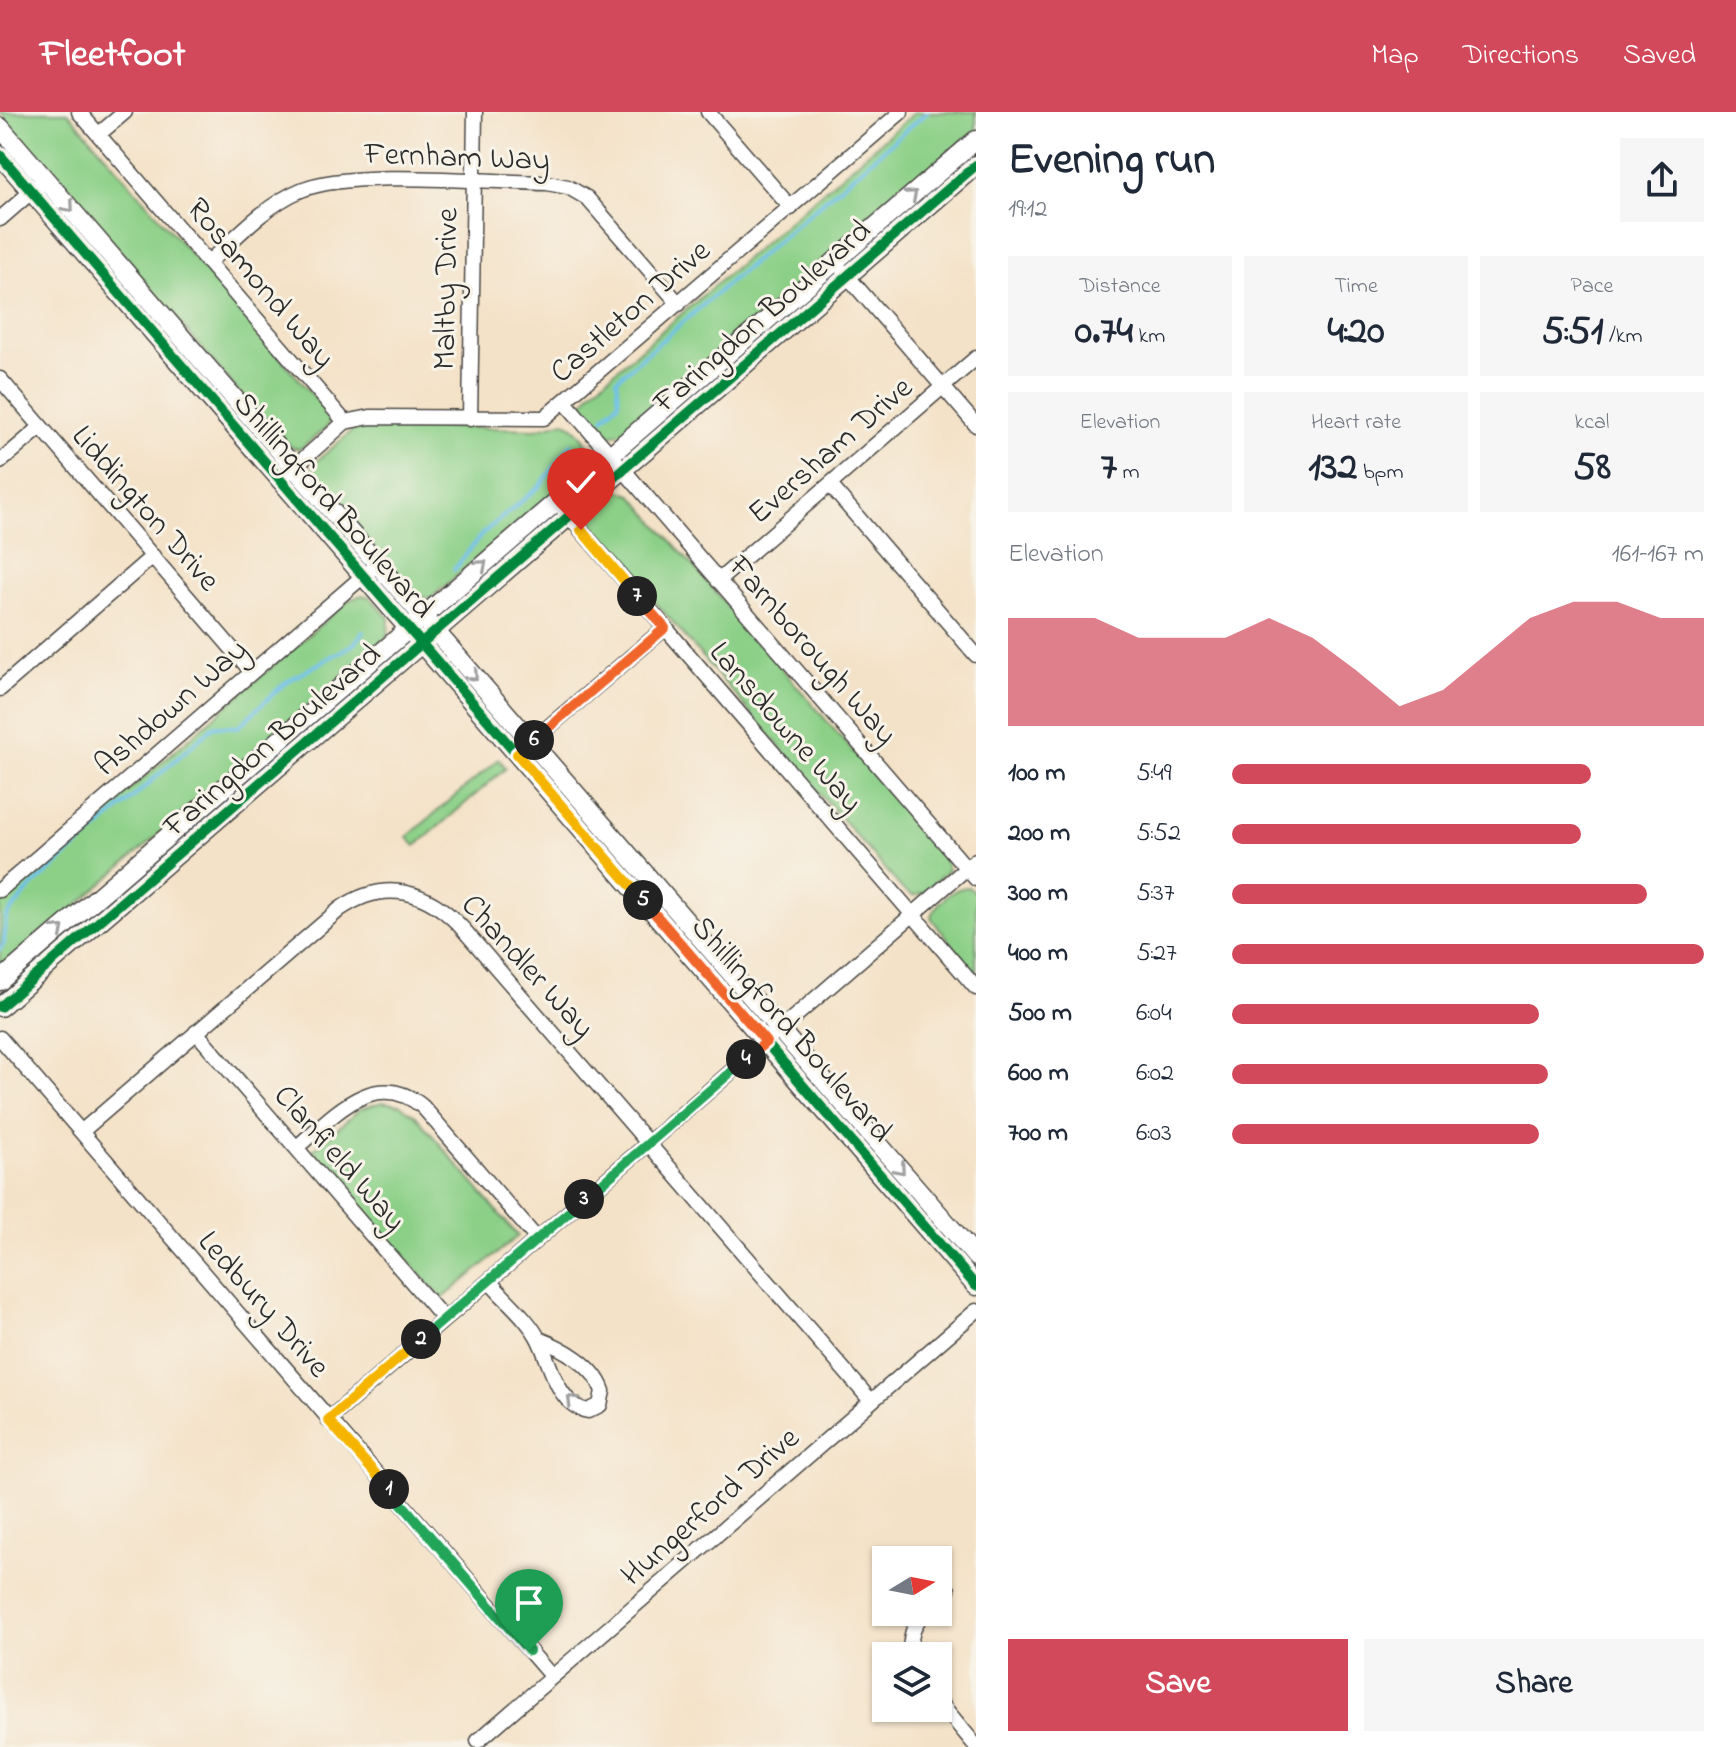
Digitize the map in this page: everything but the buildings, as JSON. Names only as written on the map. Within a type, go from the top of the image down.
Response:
[{"type":"street","name":"Rosamond Way","points":[[79,112],[345,422]]},
{"type":"street","points":[[99,134],[125,112]]},
{"type":"street","name":"Maltby Drive","points":[[470,419],[475,112]]},
{"type":"street","points":[[708,112],[791,208]]},
{"type":"street","name":"Castleton Drive","points":[[345,422],[361,417],[537,421],[565,402],[901,112]]},
{"type":"street","name":"Shillingford Boulevard","points":[[0,127],[38,186],[773,1036],[976,1257]]},
{"type":"street","name":"Faringdon Boulevard","points":[[0,1007],[622,470],[976,140]]},
{"type":"street","name":"Shillingford Boulevard","points":[[0,155],[38,186]]},
{"type":"street","name":"Faringdon Boulevard","points":[[0,981],[610,455],[976,165]]},
{"type":"street","name":"Fernham Way","points":[[209,262],[283,199],[315,185],[348,180],[558,185],[587,198],[679,304]]},
{"type":"street","points":[[0,219],[38,186]]},
{"type":"street","points":[[841,269],[976,425]]},
{"type":"street","name":"Eversham Drive","points":[[718,581],[976,358]]},
{"type":"street","name":"Liddington Drive","points":[[0,379],[252,672]]},
{"type":"street","name":"Farnborough Way","points":[[565,402],[718,581],[973,869]]},
{"type":"street","points":[[287,474],[345,422]]},
{"type":"street","points":[[0,462],[41,427]]},
{"type":"street","points":[[830,485],[976,655]]},
{"type":"street","name":"Lansdowne Way","points":[[556,501],[976,988]]},
{"type":"street","points":[[0,689],[153,556]]},
{"type":"street","name":"Ashdown Way","points":[[0,890],[370,570]]},
{"type":"street","points":[[524,748],[665,628]]},
{"type":"street","points":[[188,819],[201,833]]},
{"type":"street","points":[[328,1420],[913,915],[973,869]]},
{"type":"street","name":"Chandler Way","points":[[81,1132],[352,900],[380,891],[410,892],[425,897],[451,916],[871,1401]]},
{"type":"street","name":"Clanfield Way","points":[[196,1032],[444,1319]]},
{"type":"street","name":"Shillingford Boulevard","points":[[773,1036],[976,1286]]},
{"type":"street","name":"Ledbury Drive","points":[[0,1038],[552,1677]]},
{"type":"street","points":[[296,1148],[363,1094],[383,1090],[404,1094],[423,1107],[537,1239]]},
{"type":"street","points":[[489,1281],[539,1339],[558,1385],[574,1406],[588,1411],[600,1405],[603,1391],[590,1370],[557,1346],[539,1339]]},
{"type":"street","name":"Hungerford Drive","points":[[478,1741],[976,1311]]},
{"type":"street","points":[[952,1717],[976,1746]]},
{"type":"green space","points":[[0,112],[68,112],[328,413],[330,419],[327,427],[300,449],[285,446]]},
{"type":"green space","points":[[915,112],[976,112],[976,130],[625,432],[609,435],[597,426],[582,405],[591,392]]},
{"type":"green space","points":[[564,421],[587,444],[588,463],[431,598],[417,597],[311,473],[315,462],[359,425],[536,429]]},
{"type":"green space","points":[[615,489],[632,495],[944,857],[948,870],[924,893],[913,896],[902,889],[595,532],[589,520],[591,507]]},
{"type":"green space","points":[[361,595],[370,597],[389,618],[388,636],[0,972],[0,902],[348,601]]},
{"type":"green space","points":[[499,759],[506,768],[416,846],[407,837]]},
{"type":"green space","points":[[968,887],[976,893],[976,974],[931,918],[945,897]]},
{"type":"green space","points":[[382,1102],[400,1105],[415,1115],[518,1236],[442,1299],[312,1151],[360,1109]]},
{"type":"waterway","points":[[603,418],[619,402],[617,379],[927,112]]},
{"type":"waterway","points":[[454,570],[482,534],[540,486],[571,444]]},
{"type":"waterway","points":[[0,949],[4,943],[6,917],[30,888],[214,726],[238,727],[286,682],[354,644],[363,632]]},
{"type":"cycle path","points":[[0,155],[976,1286]]},
{"type":"cycle path","points":[[0,1007],[976,165]]},
{"type":"route","points":[[529,1651],[328,1420],[766,1042],[517,754],[665,628],[581,530]]}]
